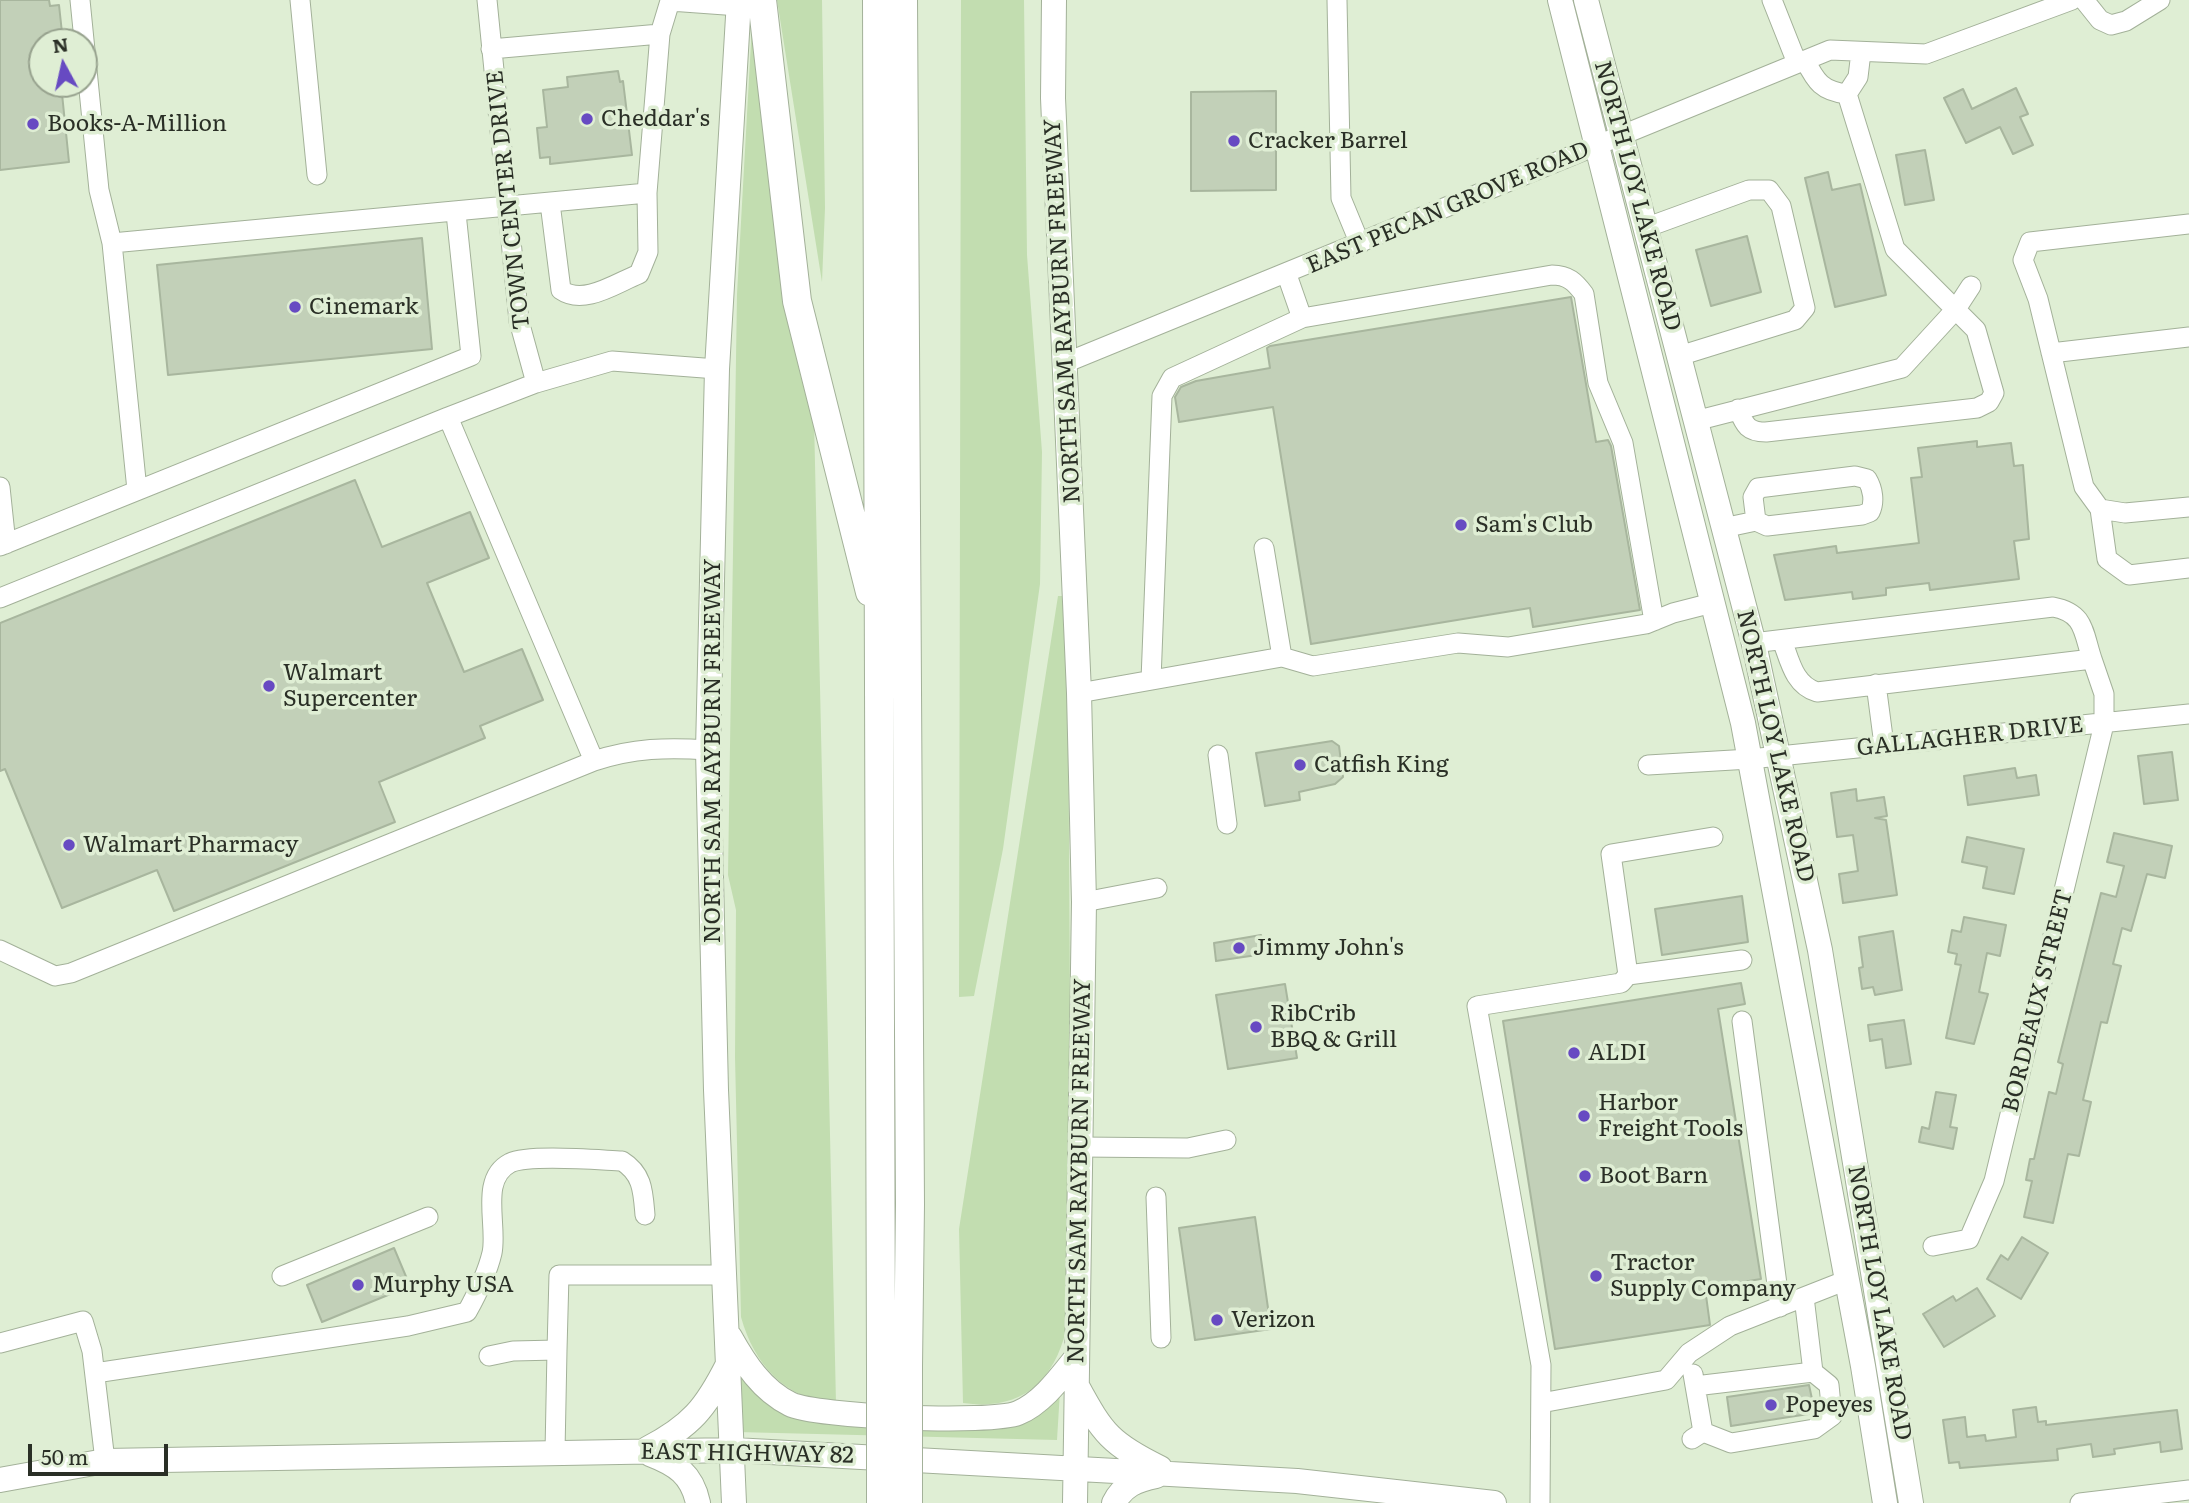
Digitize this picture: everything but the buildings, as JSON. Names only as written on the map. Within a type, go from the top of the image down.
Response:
[{"type":"highway","points":[[877,0],[880,634],[895,1366],[908,1503]]},
{"type":"highway","points":[[881,1503],[895,1366],[902,0]]},
{"type":"highway","points":[[747,2],[797,301],[880,634]]},
{"type":"main road","name":"NORTH SAM RAYBURN FREEWAY","points":[[1054,0],[1053,98],[1079,693],[1084,902],[1075,1503]]},
{"type":"main road","name":"NORTH LOY LAKE ROAD","points":[[1560,0],[1750,759],[1847,1280],[1885,1503]]},
{"type":"main road","name":"NORTH LOY LAKE ROAD","points":[[1586,0],[1753,643],[1820,950],[1911,1503]]},
{"type":"main road","name":"NORTH SAM RAYBURN FREEWAY","points":[[734,1503],[734,1450],[716,1090],[708,750],[717,369],[747,2]]},
{"type":"main road","points":[[728,1334],[766,1389],[792,1406],[821,1412],[983,1419],[1017,1414],[1038,1400],[1076,1359]]},
{"type":"main road","points":[[643,1451],[678,1433],[693,1420],[712,1396],[729,1360]]},
{"type":"main road","points":[[1077,1385],[1099,1427],[1114,1443],[1170,1473]]},
{"type":"main road","name":"EAST HIGHWAY 82","points":[[0,1480],[105,1461],[734,1450],[1297,1481],[1494,1503]]},
{"type":"main road","points":[[643,1451],[677,1466],[687,1475],[698,1503]]},
{"type":"main road","points":[[1114,1503],[1125,1487],[1137,1480],[1170,1473]]},
{"type":"street","points":[[80,0],[99,190],[112,243],[137,490]]},
{"type":"street","points":[[300,0],[317,174]]},
{"type":"street","name":"TOWN CENTER DRIVE","points":[[487,0],[519,321],[536,383]]},
{"type":"street","points":[[1337,0],[1341,198],[1360,244]]},
{"type":"street","points":[[1772,0],[1801,61],[1816,82],[1829,92],[1847,94]]},
{"type":"street","points":[[2072,1],[2111,25],[2126,21],[2160,0]]},
{"type":"street","points":[[550,203],[561,290],[569,296],[582,297],[639,274],[648,252],[647,193],[660,34],[670,1],[747,2]]},
{"type":"street","name":"EAST PECAN GROVE ROAD","points":[[1065,363],[1287,275],[1830,50],[1926,54],[2072,1]]},
{"type":"street","points":[[492,49],[660,34]]},
{"type":"street","points":[[1847,94],[1858,77],[1861,51]]},
{"type":"street","points":[[1738,410],[1745,427],[1754,432],[1766,432],[1977,408],[1989,402],[1994,393],[1993,380],[1976,330],[1895,249],[1847,94]]},
{"type":"street","points":[[1645,228],[1749,190],[1769,190],[1781,206],[1805,308],[1796,320],[1679,356]]},
{"type":"street","points":[[112,243],[456,213],[647,193]]},
{"type":"street","points":[[0,487],[3,545],[471,356],[456,213]]},
{"type":"street","points":[[2189,224],[2029,242],[2023,260],[2038,299],[2084,487],[2100,509],[2107,559],[2129,575],[2189,568]]},
{"type":"street","points":[[1287,275],[1302,318]]},
{"type":"street","points":[[1151,680],[1162,396],[1172,378],[1302,318],[1552,275],[1564,275],[1576,282],[1584,294],[1598,383],[1623,443],[1654,621]]},
{"type":"street","points":[[1695,421],[1902,368],[1956,309],[1971,286]]},
{"type":"street","points":[[2051,353],[2189,337]]},
{"type":"street","points":[[0,597],[536,383],[612,361],[717,369]]},
{"type":"street","points":[[448,418],[594,761]]},
{"type":"street","points":[[1723,528],[1756,521],[1767,526],[1862,515],[1870,512],[1873,506],[1871,486],[1862,476],[1758,488],[1753,497],[1756,521]]},
{"type":"street","points":[[2100,509],[2124,513],[2189,507]]},
{"type":"street","points":[[1264,548],[1282,657]]},
{"type":"street","points":[[1079,693],[1282,657],[1313,666],[1458,643],[1508,646],[1654,621],[1712,603]]},
{"type":"street","points":[[1753,643],[2053,607],[2070,610],[2077,616],[2104,694],[2104,724]]},
{"type":"street","points":[[1782,640],[1797,679],[1806,688],[1817,692],[2092,659]]},
{"type":"street","points":[[1875,684],[1884,745]]},
{"type":"street","name":"GALLAGHER DRIVE","points":[[1648,765],[1750,759],[2189,714]]},
{"type":"street","name":"BORDEAUX STREET","points":[[1933,1246],[1969,1239],[1994,1181],[2104,724]]},
{"type":"street","points":[[0,950],[55,976],[71,973],[594,761],[623,751],[667,747],[708,750]]},
{"type":"street","points":[[1217,755],[1227,824]]},
{"type":"street","points":[[1628,975],[1611,854],[1713,837]]},
{"type":"street","points":[[1084,902],[1157,888]]},
{"type":"street","points":[[1540,1503],[1541,1365],[1477,1006],[1621,983],[1628,975],[1742,960]]},
{"type":"street","points":[[1742,1021],[1780,1307]]},
{"type":"street","points":[[1080,1147],[1188,1149],[1226,1140]]},
{"type":"street","points":[[95,1373],[408,1326],[467,1312],[492,1252],[492,1188],[497,1175],[509,1164],[526,1160],[622,1161],[635,1168],[643,1187],[645,1215]]},
{"type":"street","points":[[1156,1197],[1161,1338]]},
{"type":"street","points":[[282,1276],[428,1217]]},
{"type":"street","points":[[555,1452],[559,1275],[725,1275]]},
{"type":"street","points":[[1541,1404],[1666,1380],[1689,1353],[1730,1326],[1847,1280]]},
{"type":"street","points":[[1689,1353],[1695,1386],[1697,1435],[1731,1443],[1814,1429],[1832,1416],[1829,1385],[1813,1372],[1804,1297]]},
{"type":"street","points":[[0,1343],[83,1321],[95,1373],[105,1461]]},
{"type":"street","points":[[489,1356],[557,1350]]},
{"type":"street","points":[[1695,1386],[1813,1372]]},
{"type":"street","points":[[2080,1503],[2189,1490]]},
{"type":"green space","points":[[777,0],[822,0],[825,208],[822,282]]},
{"type":"green space","points":[[961,0],[1024,0],[1027,255],[1042,452],[1040,584],[1003,849],[974,996],[959,997]]},
{"type":"green space","points":[[753,6],[814,419],[836,1403],[801,1395],[774,1376],[754,1350],[741,1317],[735,1057],[736,910],[728,875],[737,294]]},
{"type":"green space","points":[[1058,596],[1063,596],[1068,676],[1070,1007],[1066,1331],[1052,1366],[1031,1390],[1001,1403],[963,1403],[959,1229]]},
{"type":"green space","points":[[738,1369],[783,1405],[967,1421],[1060,1391],[1057,1440],[737,1432]]},
{"type":"place","name":"Cheddar's","points":[[587,119]]},
{"type":"place","name":"Books-A-Million","points":[[33,124]]},
{"type":"place","name":"Cracker Barrel","points":[[1234,141]]},
{"type":"place","name":"Cinemark","points":[[295,307]]},
{"type":"place","name":"Sam's Club","points":[[1461,525]]},
{"type":"place","name":"Walmart Supercenter","points":[[269,686]]},
{"type":"place","name":"Catfish King","points":[[1300,765]]},
{"type":"place","name":"Walmart Pharmacy","points":[[69,845]]},
{"type":"place","name":"Jimmy John's","points":[[1239,948]]},
{"type":"place","name":"RibCrib BBQ & Grill","points":[[1256,1027]]},
{"type":"place","name":"ALDI","points":[[1574,1053]]},
{"type":"place","name":"Harbor Freight Tools","points":[[1584,1116]]},
{"type":"place","name":"Boot Barn","points":[[1585,1176]]},
{"type":"place","name":"Tractor Supply Company","points":[[1596,1276]]},
{"type":"place","name":"Murphy USA","points":[[358,1285]]},
{"type":"place","name":"Verizon","points":[[1217,1320]]},
{"type":"place","name":"Popeyes","points":[[1771,1405]]}]
